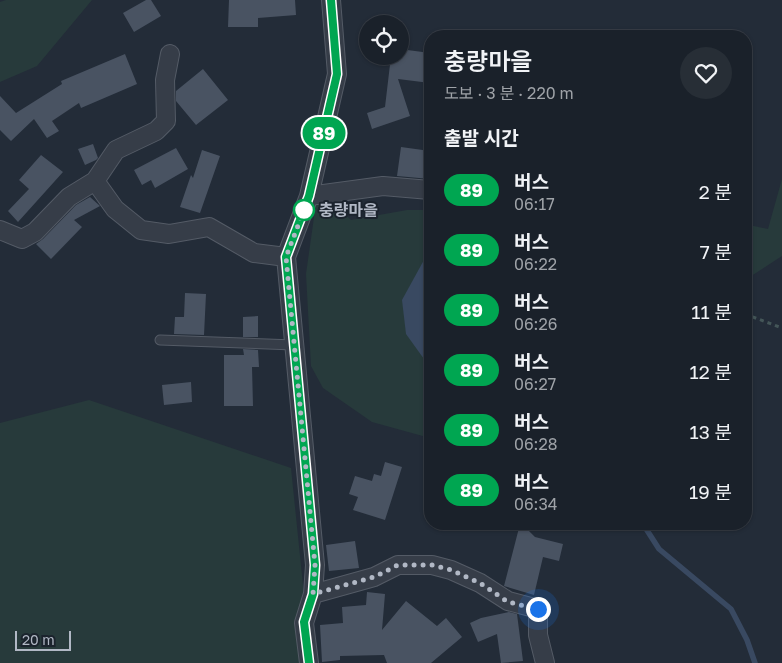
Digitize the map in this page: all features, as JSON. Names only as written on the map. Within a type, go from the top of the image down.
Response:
[{"type":"street","points":[[309,663],[304,622],[313,594],[315,565],[286,257],[309,196],[337,74],[331,0]]},
{"type":"street","points":[[0,230],[22,239],[35,232],[69,197],[95,181],[116,150],[156,131],[166,121],[165,80],[170,54]]},
{"type":"street","points":[[95,181],[115,209],[141,230],[169,234],[209,227],[254,253],[286,257]]},
{"type":"street","points":[[309,196],[383,186],[424,189]]},
{"type":"street","points":[[313,594],[374,577],[398,565],[432,565],[451,570],[480,583],[508,602],[538,609],[538,635],[545,663]]},
{"type":"lane","points":[[160,340],[294,345]]},
{"type":"path","points":[[752,317],[782,328]]},
{"type":"shaded area","points":[[6,0],[92,0],[37,66],[0,82],[0,2]]},
{"type":"shaded area","points":[[782,179],[782,256],[752,275],[752,226],[768,229]]},
{"type":"shaded area","points":[[318,189],[351,220],[407,210],[424,210],[424,436],[372,422],[323,388],[311,366],[306,274]]},
{"type":"shaded area","points":[[89,400],[291,468],[303,585],[308,663],[0,663],[0,423]]},
{"type":"water","points":[[424,260],[424,359],[406,334],[402,300]]},
{"type":"building","points":[[146,0],[151,0],[161,16],[134,32],[123,13]]},
{"type":"building","points":[[229,0],[295,0],[296,15],[258,18],[258,27],[228,27]]},
{"type":"building","points":[[409,50],[424,52],[424,82],[398,79],[410,116],[372,129],[367,113],[385,107],[390,65],[409,65]]},
{"type":"building","points":[[125,54],[137,84],[81,108],[79,103],[52,121],[59,131],[47,138],[34,119],[11,141],[0,130],[0,96],[16,113],[62,84],[61,81]]},
{"type":"building","points":[[203,69],[228,100],[196,125],[176,101],[176,91]]},
{"type":"building","points":[[93,144],[98,158],[85,165],[78,149]]},
{"type":"building","points":[[401,147],[424,150],[424,178],[397,176]]},
{"type":"building","points":[[176,148],[188,169],[155,188],[151,180],[142,185],[134,170]]},
{"type":"building","points":[[202,150],[220,156],[200,213],[180,207],[191,175],[193,178]]},
{"type":"building","points":[[41,155],[63,172],[18,222],[8,211],[29,189],[19,180]]},
{"type":"building","points":[[90,197],[100,206],[74,220],[82,227],[51,259],[36,244],[76,205]]},
{"type":"building","points":[[185,293],[206,294],[204,335],[174,334],[175,317],[184,317]]},
{"type":"building","points":[[258,316],[258,337],[243,337],[243,317]]},
{"type":"building","points":[[243,349],[258,350],[259,367],[252,367],[253,406],[224,406],[224,355],[244,355]]},
{"type":"building","points":[[191,382],[192,402],[164,405],[162,385]]},
{"type":"building","points":[[385,462],[402,467],[385,520],[353,510],[358,497],[349,494],[355,476],[372,481],[374,474],[381,476]]},
{"type":"building","points":[[518,530],[528,530],[535,537],[563,544],[559,561],[543,557],[534,595],[504,586]]},
{"type":"building","points":[[355,541],[359,568],[329,571],[326,545]]},
{"type":"building","points":[[367,592],[385,594],[382,630],[406,601],[437,626],[446,618],[462,637],[431,663],[387,663],[384,655],[340,656],[340,660],[322,662],[320,625],[343,623],[342,607],[366,605]]},
{"type":"building","points":[[509,612],[517,614],[523,661],[501,663],[497,634],[478,642],[470,623],[481,618]]},
{"type":"waterway","points":[[647,530],[659,549],[731,609],[747,640],[755,663]]},
{"type":"bus line","name":"89","points":[[309,663],[304,622],[313,594],[315,565],[286,257],[309,196],[337,74],[331,0]]},
{"type":"place","name":"충량마을","points":[[304,210]]},
{"type":"route","points":[[304,210],[286,257],[315,565],[313,594],[374,577],[398,565],[432,565],[451,570],[480,583],[508,602],[538,609]]}]
